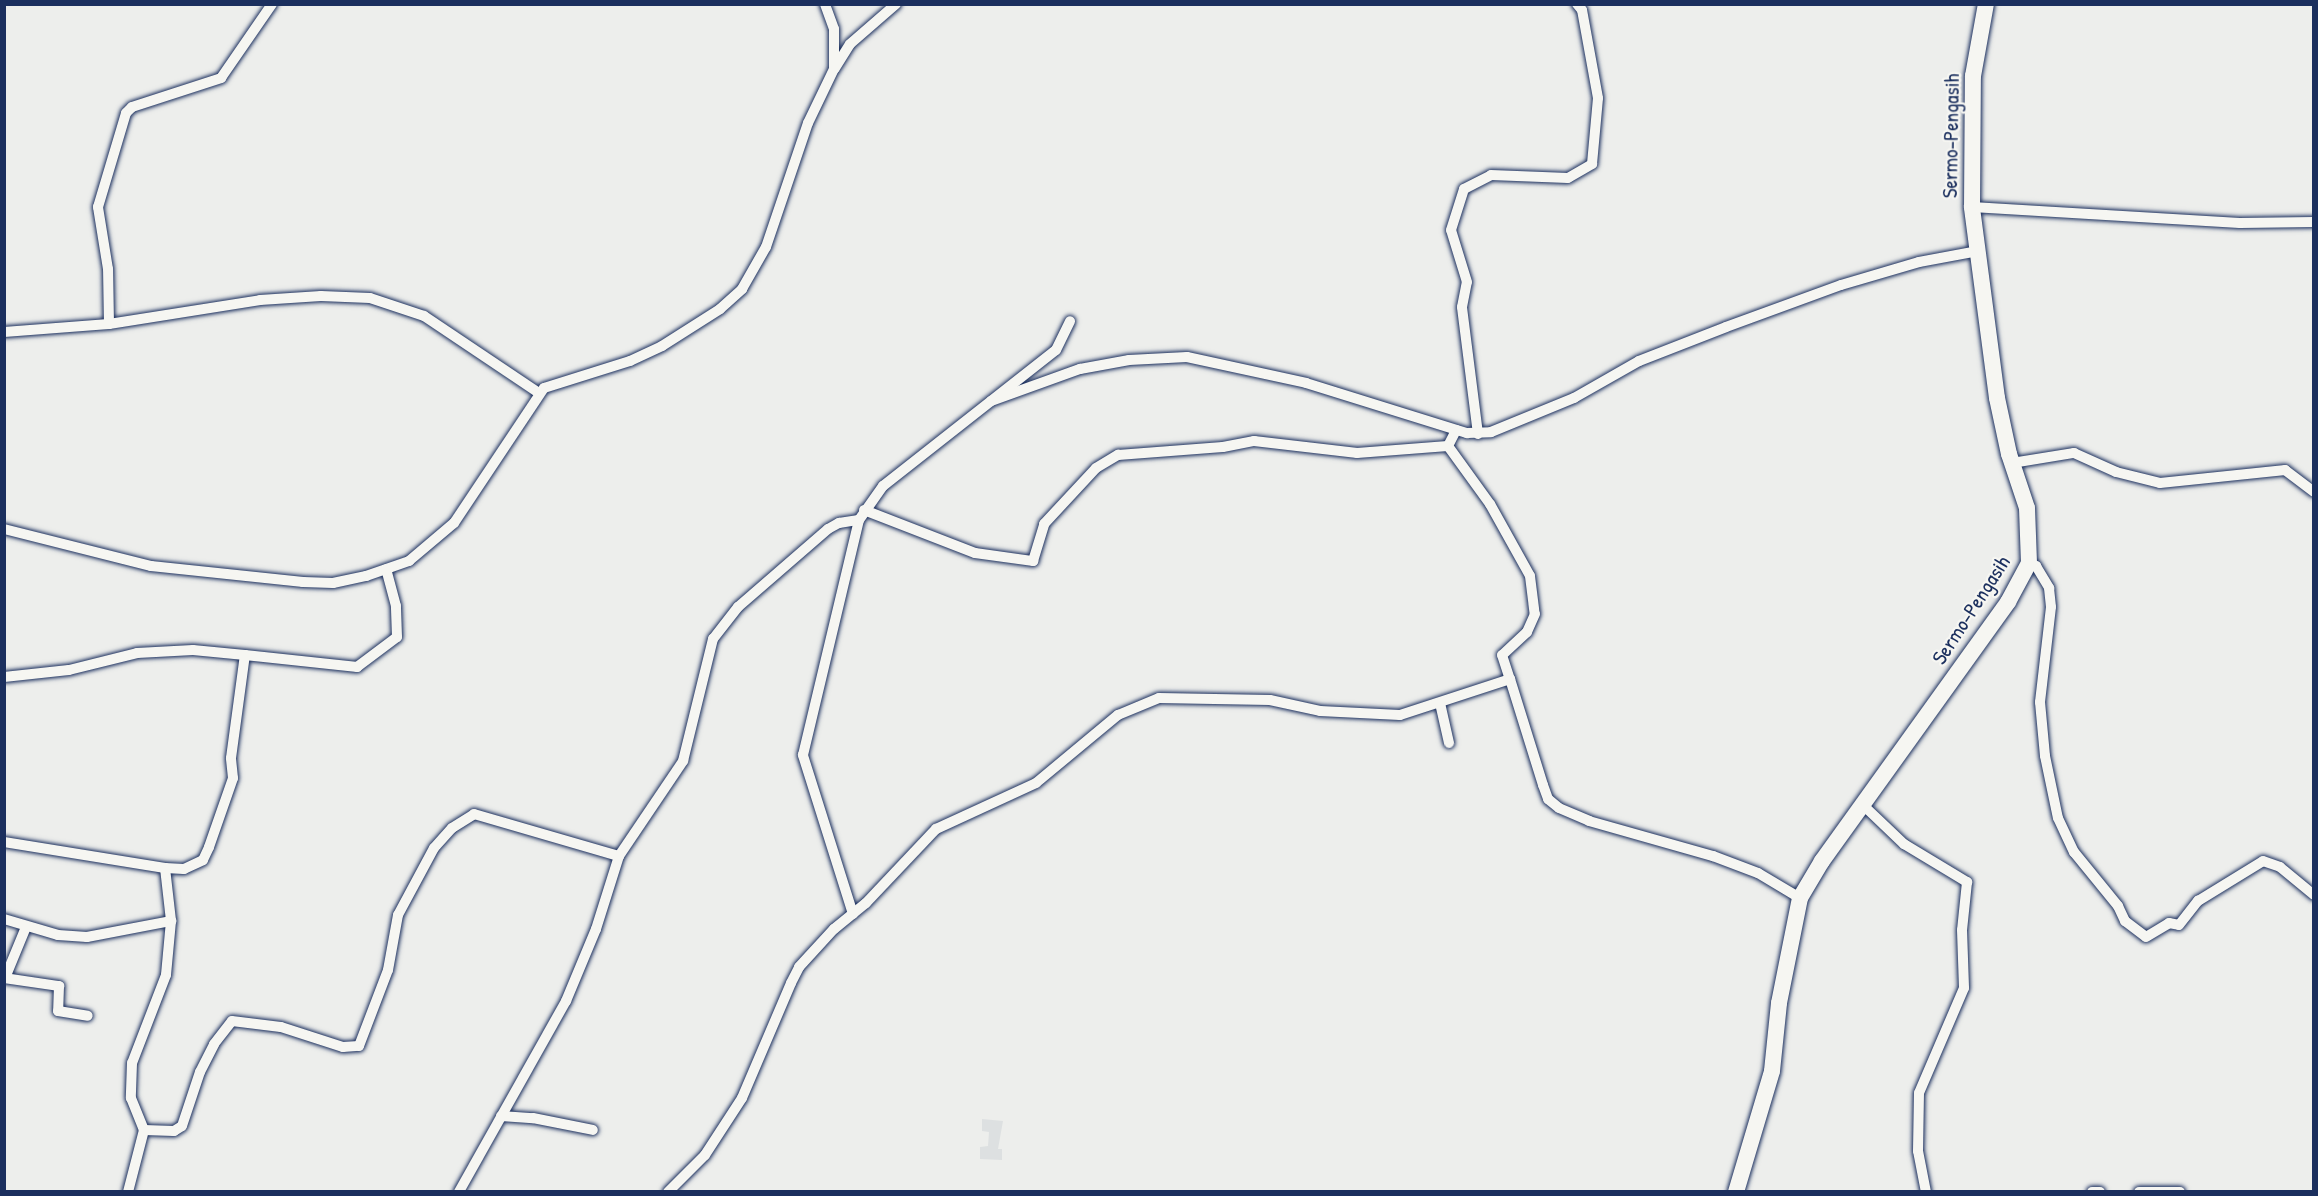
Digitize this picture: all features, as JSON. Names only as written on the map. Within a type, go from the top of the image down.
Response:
[{"type":"main road","name":"Sermo-Pengasih","points":[[1736,1191],[1766,1098],[1779,1003],[1800,898],[1863,805],[2008,602],[2029,563],[2027,508],[2012,463],[1997,398],[1972,207],[1973,76],[1986,4]]},
{"type":"street","points":[[109,324],[108,269],[98,203],[126,113],[132,107],[220,78],[273,4]]},
{"type":"street","points":[[825,4],[834,29],[834,69]]},
{"type":"street","points":[[4,529],[151,566],[333,583],[409,561],[454,522],[539,393],[553,383],[630,361],[662,346],[720,309],[742,289],[766,247],[808,123],[834,69],[850,44],[896,4]]},
{"type":"street","points":[[1478,434],[1462,307],[1467,282],[1451,230],[1464,189],[1491,175],[1568,178],[1592,164],[1598,98],[1582,9],[1577,4]]},
{"type":"street","points":[[1972,207],[2240,223],[2313,222]]},
{"type":"street","points":[[991,401],[1080,369],[1129,360],[1187,357],[1306,383],[1456,430],[1478,434],[1574,398],[1639,361],[1841,285],[1919,261],[1978,251]]},
{"type":"street","points":[[4,332],[109,324],[260,300],[321,296],[370,298],[424,316],[539,393]]},
{"type":"street","points":[[853,914],[803,755],[862,515],[883,486],[1056,350],[1070,321]]},
{"type":"street","points":[[1448,446],[1456,430]]},
{"type":"street","points":[[459,1191],[566,1001],[596,929],[619,856],[683,760],[713,639],[738,607],[828,529],[839,522],[862,515],[975,553],[1033,561],[1044,524],[1096,468],[1119,455],[1179,452],[1254,441],[1358,453],[1448,446]]},
{"type":"street","points":[[1448,446],[1490,504],[1530,576],[1535,614],[1527,632],[1502,655],[1548,799],[1558,808],[1589,821],[1713,856],[1758,873],[1800,898]]},
{"type":"street","points":[[2012,463],[2074,453],[2116,472],[2160,483],[2285,470],[2313,492]]},
{"type":"street","points":[[2029,563],[2036,566],[2049,588],[2051,607],[2040,702],[2045,756],[2058,818],[2074,852],[2118,906],[2125,921],[2146,937],[2169,924],[2179,925],[2198,901],[2263,861],[2280,867],[2313,895]]},
{"type":"street","points":[[4,677],[69,670],[137,653],[193,650],[357,667],[398,638],[396,606],[386,569]]},
{"type":"street","points":[[4,842],[165,868],[184,869],[203,860],[233,778],[231,758],[245,655]]},
{"type":"street","points":[[668,1191],[705,1155],[742,1098],[800,967],[936,829],[1036,783],[1118,715],[1144,702],[1172,696],[1270,700],[1362,715],[1400,715],[1440,704],[1510,679]]},
{"type":"street","points":[[1440,704],[1449,743]]},
{"type":"street","points":[[1863,805],[1905,844],[1967,882],[1962,930],[1964,988],[1919,1093],[1918,1151],[1926,1191]]},
{"type":"street","points":[[144,1130],[174,1131],[182,1126],[200,1072],[213,1044],[232,1021],[280,1027],[343,1047],[359,1046],[388,970],[398,915],[434,848],[460,821],[474,814],[619,856]]},
{"type":"street","points":[[128,1191],[144,1130],[130,1098],[129,1083],[137,1045],[166,975],[171,921],[165,868]]},
{"type":"street","points":[[4,919],[26,927],[87,937],[171,921]]},
{"type":"street","points":[[26,927],[5,978],[59,986],[58,1011],[88,1016]]},
{"type":"street","points":[[501,1116],[534,1118],[593,1130]]},
{"type":"street","points":[[2092,1191],[2100,1191]]},
{"type":"street","points":[[2139,1191],[2180,1191]]},
{"type":"shaded area","points":[[982,1119],[1003,1121],[998,1149],[1002,1149],[1002,1160],[980,1159],[980,1147],[988,1146],[989,1132],[982,1131]]}]
